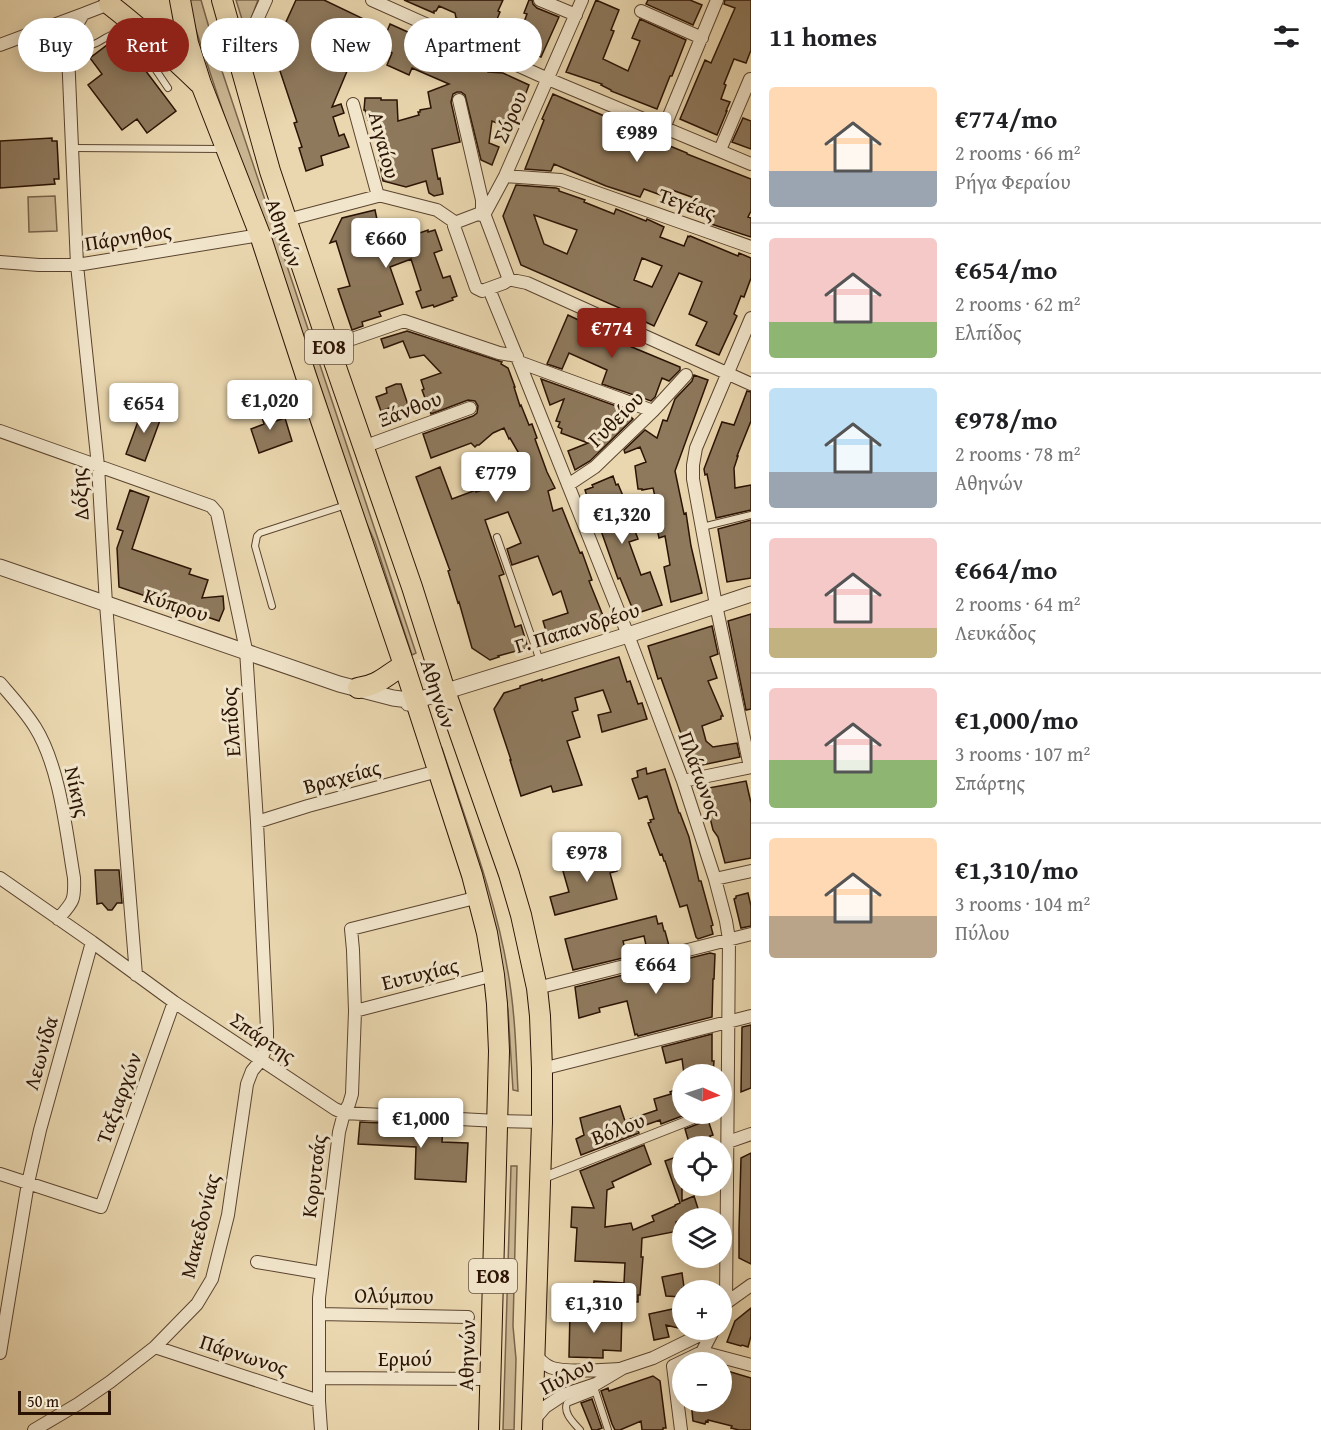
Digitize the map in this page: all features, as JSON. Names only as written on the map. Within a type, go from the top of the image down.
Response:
[{"type":"highway","name":"Αθηνών","points":[[180,0],[188,43],[201,84],[261,235],[416,701],[479,897],[488,933],[497,1004],[499,1051],[489,1430]]},
{"type":"highway","name":"Αθηνών","points":[[222,0],[227,18]]},
{"type":"highway","points":[[99,6],[160,46],[201,84]]},
{"type":"highway","name":"Αθηνών","points":[[241,72],[270,171],[509,874],[521,915],[537,988],[542,1069],[542,1122],[532,1426]]},
{"type":"highway","points":[[358,688],[382,681],[404,665]]},
{"type":"street","points":[[258,18],[266,0]]},
{"type":"street","points":[[374,0],[548,80],[751,164]]},
{"type":"street","points":[[540,0],[576,15]]},
{"type":"street","name":"Σύρου","points":[[483,214],[505,176],[582,0]]},
{"type":"street","points":[[664,128],[717,0]]},
{"type":"street","points":[[0,45],[99,6]]},
{"type":"street","name":"Δόξης","points":[[87,18],[99,6]]},
{"type":"street","points":[[641,11],[702,38]]},
{"type":"street","name":"Δόξης","points":[[69,72],[77,265],[98,466],[106,604],[136,975]]},
{"type":"street","points":[[720,150],[750,79]]},
{"type":"street","points":[[459,100],[482,200],[483,214],[507,279]]},
{"type":"street","name":"Αιγαίου","points":[[352,104],[378,196]]},
{"type":"street","name":"Τεγέας","points":[[505,176],[561,180],[751,247]]},
{"type":"street","points":[[287,220],[378,196],[437,210],[456,223]]},
{"type":"street","points":[[483,214],[456,223],[454,228],[476,288],[482,291],[489,289],[504,283],[507,279]]},
{"type":"street","name":"Πάρνηθος","points":[[0,262],[52,266],[77,265],[261,235]]},
{"type":"street","points":[[507,279],[527,283],[751,384]]},
{"type":"street","name":"Πλάτωνος","points":[[489,289],[628,634],[683,781],[715,879],[729,939],[726,1064]]},
{"type":"street","points":[[683,781],[751,769],[716,605],[693,479],[693,465],[696,448],[751,318]]},
{"type":"street","points":[[329,347],[405,321],[518,359],[653,411]]},
{"type":"street","name":"Γυθείου","points":[[568,485],[595,467],[653,411],[686,375]]},
{"type":"street","name":"Ξάνθου","points":[[363,447],[470,408]]},
{"type":"street","points":[[0,431],[98,466]]},
{"type":"street","name":"Ελπίδος","points":[[98,466],[211,506],[216,510],[219,518],[246,651],[267,1029],[267,1045],[261,1060]]},
{"type":"street","name":"Κύπρου","points":[[0,567],[339,684],[416,701]]},
{"type":"street","name":"Γ. Παπανδρέου","points":[[416,701],[751,594]]},
{"type":"street","name":"Νίκης","points":[[0,683],[36,728],[52,765],[59,793],[75,891],[72,903],[58,919]]},
{"type":"street","name":"Κύπρου","points":[[339,684],[356,696],[388,707],[416,701]]},
{"type":"street","name":"Βραχείας","points":[[257,822],[438,771]]},
{"type":"street","points":[[715,879],[751,871]]},
{"type":"street","name":"Σπάρτης","points":[[0,878],[174,1002],[335,1109],[344,1113],[542,1122]]},
{"type":"street","name":"Κορυτσάς","points":[[321,1430],[319,1314],[322,1273],[339,1132],[352,1094],[355,1011],[351,929],[479,897]]},
{"type":"street","points":[[537,988],[751,934]]},
{"type":"street","name":"Λεωνίδα","points":[[0,1353],[28,1183],[40,1130],[92,942]]},
{"type":"street","name":"Ευτυχίας","points":[[355,1011],[494,975]]},
{"type":"street","name":"Ταξιαρχών","points":[[28,1183],[101,1207],[174,1002]]},
{"type":"street","points":[[542,1069],[751,1016]]},
{"type":"street","name":"Μακεδονίας","points":[[33,1430],[78,1404],[156,1347],[196,1304],[212,1279],[228,1215],[247,1084],[252,1071],[261,1060]]},
{"type":"street","name":"Βόλου","points":[[540,1179],[680,1124]]},
{"type":"street","points":[[732,1141],[751,1134]]},
{"type":"street","points":[[0,1174],[28,1183]]},
{"type":"street","name":"Πλάτωνος","points":[[725,1280],[727,1196]]},
{"type":"street","points":[[257,1262],[322,1273]]},
{"type":"street","points":[[732,1301],[751,1285]]},
{"type":"street","name":"Ολύμπου","points":[[319,1314],[468,1317]]},
{"type":"street","name":"Πύλου","points":[[535,1354],[543,1363],[556,1369],[600,1371],[623,1368],[653,1358],[690,1340]]},
{"type":"street","name":"Πύλου","points":[[702,1352],[708,1340]]},
{"type":"street","name":"Πάρνωνος","points":[[156,1347],[320,1401]]},
{"type":"street","points":[[653,1358],[672,1366]]},
{"type":"street","points":[[732,1360],[751,1365]]},
{"type":"street","name":"Πύλου","points":[[532,1426],[545,1407],[553,1400],[563,1395],[596,1388],[623,1368]]},
{"type":"street","name":"Ερμού","points":[[319,1378],[490,1379]]},
{"type":"street","points":[[679,1412],[681,1430]]},
{"type":"lane","points":[[94,43],[120,32],[127,32],[133,36],[168,88]]},
{"type":"lane","points":[[72,148],[226,149]]},
{"type":"lane","points":[[272,606],[255,546],[257,536],[260,533],[349,504]]},
{"type":"lane","points":[[702,527],[751,515]]},
{"type":"lane","points":[[497,537],[540,662]]},
{"type":"lane","points":[[579,1430],[565,1411],[565,1406],[596,1388],[608,1430]]},
{"type":"shaded area","points":[[188,0],[201,0],[206,18],[201,18],[201,45]]},
{"type":"shaded area","points":[[236,0],[258,0],[251,18],[242,18]]},
{"type":"shaded area","points":[[210,72],[222,72],[416,653],[412,655],[375,542],[340,465]]},
{"type":"shaded area","points":[[55,196],[57,231],[29,232],[28,197]]},
{"type":"shaded area","points":[[442,748],[496,915],[512,1001],[518,1091],[513,1090],[508,1010],[501,971],[437,750]]},
{"type":"shaded area","points":[[511,1166],[517,1166],[513,1326],[516,1359],[514,1430],[503,1430]]},
{"type":"building","points":[[296,0],[324,0],[362,18],[311,18],[311,72],[347,72],[332,107],[341,104],[344,113],[333,117],[339,136],[344,134],[349,147],[321,156],[323,165],[306,171],[299,148],[302,147],[294,123],[297,122],[280,72],[299,72],[299,18],[288,18]]},
{"type":"building","points":[[404,0],[503,0],[498,18],[456,18],[455,13],[439,6],[434,13]]},
{"type":"building","points":[[529,0],[532,0],[537,8],[559,17],[542,55],[542,18],[525,18],[527,14],[524,13]]},
{"type":"building","points":[[596,0],[619,10],[603,59],[628,71],[640,41],[632,38],[640,19],[686,40],[657,109],[611,91],[602,84],[566,72]]},
{"type":"building","points":[[648,0],[690,0],[702,5],[693,25],[646,4]]},
{"type":"building","points":[[725,0],[751,0],[751,50],[746,63],[734,59],[724,84],[726,85],[721,99],[730,102],[717,135],[680,119],[705,60],[711,63],[735,8],[724,4]]},
{"type":"building","points":[[392,25],[404,30],[404,72],[410,72],[409,75],[392,67]]},
{"type":"building","points":[[106,46],[106,72],[147,72],[176,111],[147,133],[137,119],[122,130],[88,85],[102,74],[94,63],[94,55]]},
{"type":"building","points":[[421,72],[503,73],[529,85],[518,114],[509,128],[492,121],[489,143],[499,147],[492,165],[481,160],[465,95],[457,92],[453,94],[451,102],[460,142],[432,149],[443,194],[434,196],[429,193],[426,181],[406,187],[383,181],[378,154],[380,153],[379,145],[372,119],[368,120],[364,110],[365,98],[397,100],[398,121],[419,115],[420,110],[431,108],[428,92],[449,84]]},
{"type":"building","points":[[553,94],[687,154],[751,179],[751,211],[748,217],[751,218],[751,237],[711,224],[715,212],[695,205],[697,199],[672,190],[669,198],[644,189],[640,197],[606,186],[554,164],[551,171],[525,169]]},
{"type":"building","points":[[743,118],[751,121],[751,149],[732,142]]},
{"type":"building","points":[[52,138],[52,141],[57,141],[59,179],[54,179],[55,184],[0,188],[0,141]]},
{"type":"building","points":[[516,185],[556,188],[614,214],[616,209],[646,221],[647,219],[664,227],[660,237],[684,246],[690,236],[738,256],[739,253],[751,258],[751,278],[744,297],[741,296],[734,314],[737,316],[719,355],[696,345],[707,322],[689,314],[702,282],[679,273],[654,326],[637,318],[638,316],[521,265],[503,216]],"holes":[[[534,215],[577,230],[567,254],[544,244]],[[642,258],[662,266],[652,287],[634,280]]]},
{"type":"building","points":[[375,210],[383,248],[428,230],[428,232],[435,230],[442,250],[434,253],[443,278],[450,276],[457,296],[452,298],[453,300],[434,307],[433,305],[422,308],[416,292],[421,290],[411,259],[390,267],[403,304],[379,312],[381,316],[362,322],[363,326],[352,330],[338,289],[350,286],[336,241],[330,243],[342,218]]},
{"type":"building","points":[[568,315],[616,338],[615,340],[680,367],[680,370],[669,381],[662,378],[655,397],[651,401],[602,384],[607,370],[569,353],[562,369],[547,364]]},
{"type":"building","points":[[407,331],[502,362],[501,364],[508,368],[520,406],[529,425],[532,424],[537,438],[535,439],[555,488],[548,491],[553,511],[562,508],[580,553],[582,552],[592,580],[589,581],[606,623],[549,641],[543,621],[568,613],[561,591],[553,595],[538,556],[512,565],[507,549],[521,543],[508,512],[485,520],[504,574],[499,576],[515,627],[521,625],[528,648],[490,660],[472,648],[448,571],[450,570],[416,477],[440,467],[452,499],[499,485],[493,467],[521,457],[504,428],[493,433],[475,447],[471,443],[431,458],[423,434],[473,416],[477,413],[478,406],[475,401],[468,400],[431,414],[422,390],[424,389],[421,380],[441,373],[424,355],[410,358],[403,341],[384,348],[381,339]]},
{"type":"building","points":[[694,375],[708,380],[675,471],[702,593],[671,602],[664,567],[670,565],[665,536],[659,538],[655,519],[660,518],[653,488],[638,489],[635,466],[646,462],[640,447],[625,453],[624,450],[645,430],[657,438],[663,420],[667,421],[675,399],[692,381]]},
{"type":"building","points":[[541,379],[633,412],[630,416],[633,419],[590,461],[575,470],[568,451],[588,443],[561,433],[562,429],[558,427],[560,422],[556,421],[564,399],[550,405]]},
{"type":"building","points":[[401,384],[409,408],[394,413],[392,407],[381,411],[376,397],[387,393],[386,388]]},
{"type":"building","points":[[747,391],[751,392],[751,421],[734,468],[735,488],[751,485],[751,510],[716,518],[704,469],[722,422],[734,425]]},
{"type":"building","points":[[267,401],[273,422],[285,418],[292,441],[259,453],[251,429],[264,424],[258,404]]},
{"type":"building","points":[[143,408],[162,415],[145,461],[126,454]]},
{"type":"building","points":[[613,476],[623,496],[617,499],[624,520],[630,518],[638,539],[629,542],[641,575],[650,572],[662,605],[638,613],[633,610],[620,578],[618,579],[585,490]]},
{"type":"building","points":[[130,490],[149,497],[132,549],[191,569],[189,574],[208,580],[202,598],[223,596],[224,609],[219,621],[119,587],[117,548],[123,531],[117,529]]},
{"type":"building","points":[[751,520],[751,578],[727,582],[718,529]]},
{"type":"building","points":[[751,614],[751,709],[746,710],[728,621]]},
{"type":"building","points":[[712,626],[718,654],[710,657],[717,678],[708,681],[723,716],[721,719],[702,726],[706,741],[713,747],[737,743],[740,757],[693,767],[661,678],[658,679],[648,646]]},
{"type":"building","points":[[619,657],[627,682],[630,681],[638,704],[642,703],[647,719],[602,732],[598,715],[611,712],[603,690],[575,698],[578,710],[572,712],[580,737],[567,741],[582,785],[553,792],[551,786],[521,796],[494,709],[504,693],[542,679],[542,681]]},
{"type":"building","points":[[646,768],[647,774],[665,769],[689,837],[699,881],[701,881],[713,925],[711,926],[713,934],[698,939],[687,905],[680,907],[665,861],[662,854],[660,855],[648,823],[654,819],[647,796],[639,799],[632,779],[638,777],[637,771]]},
{"type":"building","points":[[746,781],[751,803],[751,858],[725,863],[718,837],[713,830],[703,789]]},
{"type":"building","points":[[612,851],[617,871],[610,873],[617,899],[555,915],[550,897],[569,892],[561,864]]},
{"type":"building","points":[[95,870],[119,870],[122,903],[117,903],[112,910],[108,910],[102,903],[97,904]]},
{"type":"building","points":[[748,893],[751,906],[751,926],[741,928],[734,899],[736,896]]},
{"type":"building","points":[[656,916],[658,924],[662,923],[669,946],[647,950],[644,936],[623,941],[627,957],[573,970],[565,939]]},
{"type":"building","points":[[710,953],[715,954],[712,1017],[638,1036],[635,1035],[627,1001],[599,1008],[600,1012],[579,1018],[575,987],[639,971],[640,973]]},
{"type":"building","points":[[751,1025],[751,1088],[741,1092],[742,1027]]},
{"type":"building","points":[[712,1034],[714,1064],[683,1064],[682,1059],[666,1063],[662,1047]]},
{"type":"building","points":[[672,1091],[672,1120],[661,1124],[660,1120],[637,1128],[639,1133],[581,1155],[576,1139],[584,1135],[580,1118],[620,1106],[625,1121],[657,1110],[654,1099],[671,1094]]},
{"type":"building","points":[[360,1122],[443,1126],[442,1142],[468,1143],[466,1182],[415,1179],[416,1147],[358,1144]]},
{"type":"building","points":[[698,1124],[709,1124],[713,1135],[687,1136],[685,1129]]},
{"type":"building","points":[[644,1145],[651,1164],[612,1182],[614,1187],[607,1190],[605,1227],[631,1223],[633,1230],[654,1221],[652,1216],[680,1203],[678,1196],[682,1196],[682,1201],[694,1196],[698,1208],[672,1208],[672,1232],[642,1238],[641,1257],[643,1257],[638,1302],[623,1301],[624,1294],[593,1292],[594,1281],[624,1283],[625,1263],[575,1261],[577,1228],[571,1227],[572,1207],[594,1208],[580,1171]]},
{"type":"building","points":[[751,1153],[751,1264],[739,1258],[739,1229],[741,1158]]},
{"type":"building","points":[[672,1158],[672,1181],[665,1161]]},
{"type":"building","points":[[682,1273],[683,1280],[672,1280],[672,1296],[666,1296],[662,1277]]},
{"type":"building","points":[[751,1308],[751,1336],[748,1347],[727,1342],[732,1340],[735,1321]]},
{"type":"building","points":[[672,1309],[672,1326],[666,1325],[669,1337],[654,1340],[649,1314]]},
{"type":"building","points":[[570,1311],[622,1313],[621,1351],[603,1350],[603,1358],[569,1357]]},
{"type":"building","points":[[732,1372],[751,1378],[751,1430],[739,1430],[708,1420],[705,1424],[693,1421],[692,1412],[732,1412]]},
{"type":"building","points":[[653,1376],[660,1381],[666,1428],[642,1430],[641,1421],[615,1430],[601,1391],[608,1388],[609,1391]]},
{"type":"building","points":[[592,1399],[602,1428],[597,1430],[592,1430],[581,1403]]}]
